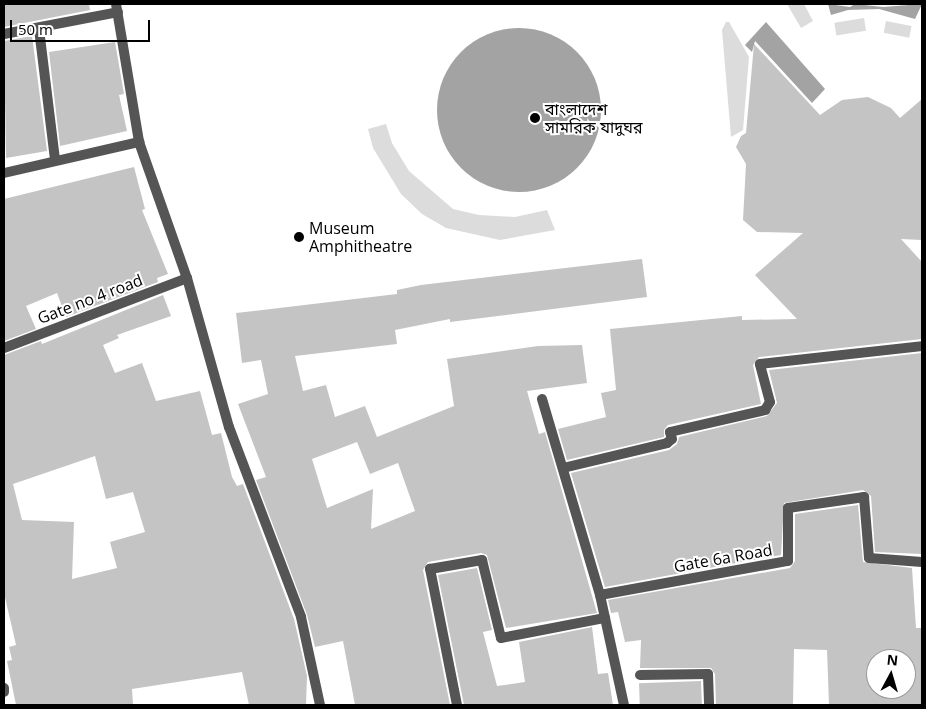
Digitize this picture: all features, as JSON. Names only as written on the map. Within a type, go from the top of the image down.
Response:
[{"type":"street","points":[[4,34],[39,29],[117,8],[139,142],[187,278],[229,427],[301,617],[320,705]]},
{"type":"street","points":[[39,29],[55,159]]},
{"type":"street","points":[[4,173],[55,159],[139,142]]},
{"type":"street","name":"Gate no 4 road","points":[[4,348],[187,278]]},
{"type":"street","points":[[563,468],[667,443],[672,439],[670,432],[765,410],[770,402],[760,364],[922,346]]},
{"type":"street","points":[[542,399],[600,595],[624,705]]},
{"type":"street","name":"Gate 6a Road","points":[[600,595],[788,561],[788,508],[864,498],[869,558],[922,562]]},
{"type":"street","points":[[457,705],[430,569],[482,560],[501,638],[605,618]]},
{"type":"street","points":[[640,675],[708,674],[709,705]]},
{"type":"shaded area","points":[[787,4],[804,4],[813,21],[801,28]]},
{"type":"shaded area","points":[[828,4],[850,7],[855,4],[883,7],[922,4],[915,19],[879,9],[848,10],[831,15]]},
{"type":"shaded area","points":[[864,18],[866,31],[836,36],[834,23]]},
{"type":"shaded area","points":[[886,21],[912,26],[909,38],[884,33]]},
{"type":"shaded area","points":[[726,22],[729,22],[749,57],[743,130],[731,137],[722,30]]},
{"type":"shaded area","points":[[766,22],[825,89],[812,103],[755,41],[752,52],[745,45]]},
{"type":"shaded area","points":[[527,28],[550,34],[565,42],[577,52],[587,64],[598,86],[601,110],[598,134],[587,156],[577,168],[565,178],[543,189],[511,192],[495,189],[473,178],[451,156],[440,134],[437,102],[440,86],[451,64],[473,42],[495,31]]},
{"type":"shaded area","points":[[386,124],[392,143],[409,171],[453,209],[479,215],[515,217],[547,210],[555,230],[500,240],[446,228],[422,214],[401,194],[373,148],[368,129]]},
{"type":"building","points":[[4,4],[89,4],[90,10],[4,27]]},
{"type":"building","points":[[32,36],[47,151],[6,158],[4,41]]},
{"type":"building","points":[[115,42],[124,94],[119,95],[127,131],[60,146],[49,52]]},
{"type":"building","points":[[754,44],[820,115],[842,100],[868,97],[891,108],[900,118],[922,99],[922,240],[901,239],[922,262],[922,339],[759,357],[753,365],[761,404],[668,425],[664,430],[664,437],[567,460],[558,429],[606,417],[601,393],[616,390],[610,329],[742,316],[742,320],[797,319],[755,275],[803,233],[757,232],[743,220],[746,164],[736,147],[741,136],[746,133]]},
{"type":"building","points":[[134,167],[145,209],[142,210],[168,274],[157,278],[158,282],[66,317],[57,293],[26,306],[36,329],[4,341],[4,199]]},
{"type":"building","points":[[642,259],[647,297],[450,322],[450,319],[395,330],[397,344],[295,356],[303,391],[326,385],[335,417],[365,406],[377,437],[454,406],[447,359],[538,346],[582,345],[587,383],[527,391],[539,434],[545,432],[597,613],[506,628],[487,555],[481,553],[428,562],[423,570],[450,705],[355,705],[343,641],[315,647],[307,615],[256,480],[266,477],[238,404],[268,394],[261,360],[242,363],[236,313],[397,294],[397,290],[421,285]],"holes":[[[357,442],[370,474],[398,463],[415,511],[371,529],[373,489],[327,508],[312,459]]]},
{"type":"building","points":[[163,295],[171,316],[117,335],[119,338],[103,345],[115,373],[142,363],[156,401],[200,391],[212,435],[221,433],[232,477],[237,486],[243,484],[294,619],[307,676],[306,705],[249,705],[242,672],[132,689],[133,705],[16,705],[7,661],[12,660],[9,647],[16,645],[4,593],[4,355],[41,341],[42,344]],"holes":[[[95,456],[106,499],[133,492],[145,532],[110,542],[117,568],[72,579],[74,522],[22,520],[13,484]]]},
{"type":"building","points":[[922,353],[922,554],[875,552],[871,496],[863,490],[784,503],[781,555],[605,587],[571,473],[669,450],[677,444],[679,437],[767,416],[777,403],[769,370]]},
{"type":"building","points":[[858,505],[863,562],[912,568],[916,628],[922,628],[922,705],[829,705],[827,650],[794,649],[793,705],[716,705],[715,674],[711,668],[640,668],[641,640],[625,642],[618,612],[611,613],[608,600],[790,568],[795,561],[795,514]]},
{"type":"building","points":[[477,568],[492,630],[483,632],[497,686],[525,682],[519,642],[592,627],[598,674],[608,673],[613,705],[464,705],[438,575]]},
{"type":"building","points":[[701,681],[702,705],[640,705],[639,683]]},
{"type":"place","name":"বাংলাদেশ সামরিক যাদুঘর","points":[[535,118]]},
{"type":"place","name":"Museum Amphitheatre","points":[[299,237]]}]
